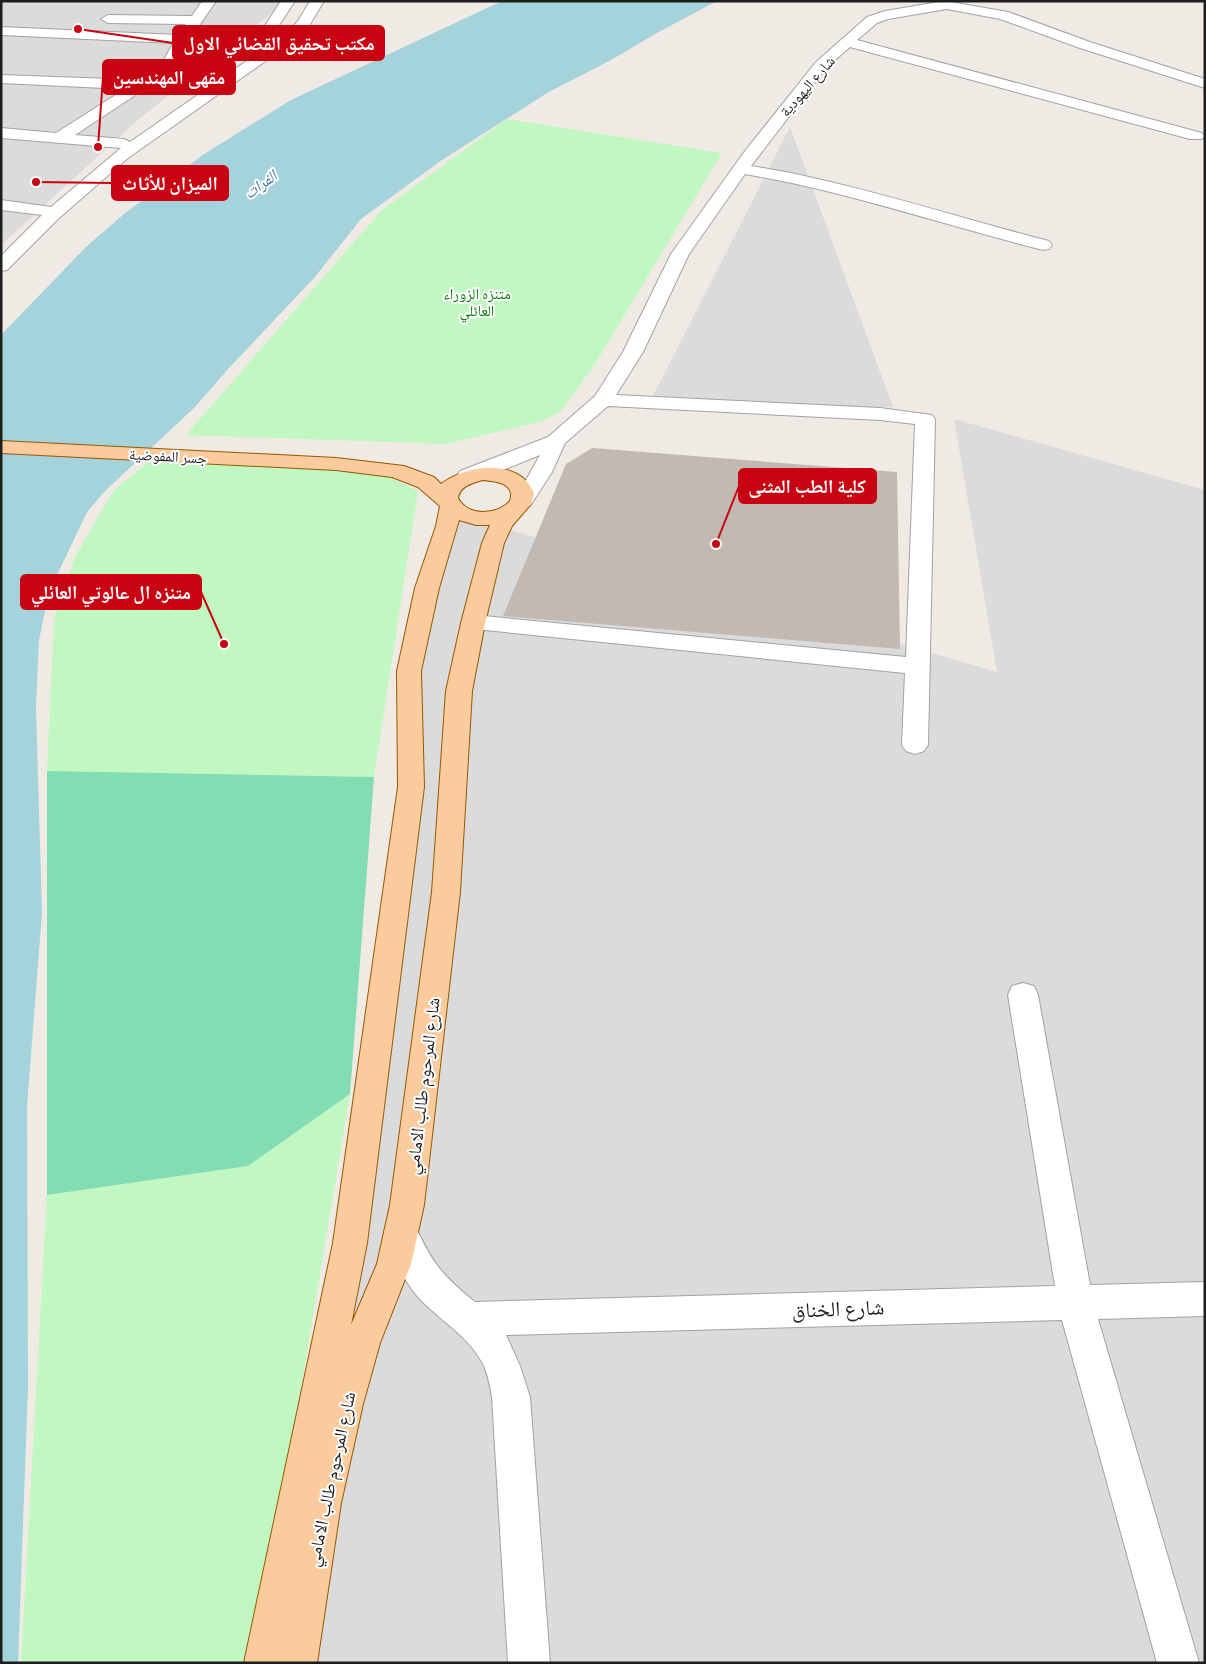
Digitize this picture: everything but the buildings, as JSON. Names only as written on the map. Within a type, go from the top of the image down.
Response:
[{"type":"main road","name":"جسر المفوضية","points":[[1,447],[336,464],[363,467]]},
{"type":"main road","points":[[417,464],[480,474],[514,480],[524,493],[520,504],[501,516],[482,519],[457,513],[432,486],[412,476],[396,471],[363,467],[417,464]]},
{"type":"main road","points":[[448,503],[447,493],[451,486],[480,474]]},
{"type":"main road","name":"شارع المرحوم طالب الامامي","points":[[265,1663],[350,1243],[411,787],[409,671],[427,588],[447,526],[448,503]]},
{"type":"main road","name":"شارع المرحوم طالب الامامي","points":[[296,1663],[322,1503],[352,1373],[398,1248],[411,1178],[446,892],[459,691],[473,623],[497,533],[502,523],[520,504]]},
{"type":"main road","points":[[350,1243],[356,1265],[360,1271],[368,1274],[376,1274],[398,1248]]},
{"type":"street","points":[[59,138],[141,85],[170,62],[181,40],[209,1]]},
{"type":"street","points":[[1,250],[44,210],[124,144],[255,43],[271,27],[288,1]]},
{"type":"street","points":[[1,266],[52,215],[122,156],[290,38],[304,24],[317,1]]},
{"type":"street","name":"شارع اليهودية","points":[[555,441],[603,400],[634,352],[680,254],[741,169],[822,65],[872,20],[885,15],[947,5],[1002,15],[1084,45],[1205,84]]},
{"type":"street","points":[[1,18],[21,18]]},
{"type":"street","points":[[99,19],[196,20]]},
{"type":"street","points":[[1,31],[255,43]]},
{"type":"street","points":[[848,42],[1196,136]]},
{"type":"street","points":[[1,79],[141,85]]},
{"type":"street","points":[[188,96],[205,98]]},
{"type":"street","points":[[1,133],[124,144]]},
{"type":"street","points":[[741,169],[782,174],[818,182],[1008,237],[1043,245]]},
{"type":"street","points":[[1,205],[44,210]]},
{"type":"street","points":[[603,400],[880,414],[925,419],[915,745]]},
{"type":"street","points":[[480,474],[555,441]]},
{"type":"street","points":[[520,504],[538,481],[549,461],[555,441]]},
{"type":"street","points":[[473,623],[918,666]]},
{"type":"street","points":[[1023,996],[1075,1301],[1178,1663]]},
{"type":"street","points":[[398,1248],[428,1283],[471,1319],[487,1338],[498,1356],[506,1376],[511,1397],[529,1663]]},
{"type":"street","name":"شارع الخناق","points":[[471,1319],[1075,1301],[1205,1299]]},
{"type":"shaded area","points":[[1,1],[283,1],[282,5],[139,119],[1,245]]},
{"type":"shaded area","points":[[790,127],[893,407],[648,406]]},
{"type":"shaded area","points":[[954,419],[1205,490],[1205,1663],[274,1663],[349,1275],[413,670],[452,513],[997,672]]},
{"type":"green space","name":"متنزه الزوراء العائلي","points":[[507,119],[722,153],[595,364],[560,412],[542,421],[446,444],[186,435],[382,210]]},
{"type":"green space","points":[[150,461],[378,471],[418,491],[374,777],[47,771],[54,618],[76,555],[114,490]]},
{"type":"green space","points":[[47,771],[374,777],[350,1094],[248,1166],[47,1195]]},
{"type":"green space","points":[[350,1094],[255,1663],[21,1663],[47,1195],[248,1166]]},
{"type":"water","name":"الفرات","points":[[502,1],[717,1],[547,93],[442,160],[361,219],[314,278],[195,407],[105,491],[87,512],[49,592],[39,640],[36,707],[42,913],[27,1106],[28,1386],[18,1663],[1,1663],[1,335],[86,247],[124,214],[204,154],[291,100]]},
{"type":"place","name":"مكتب تحقيق القضائي الاول","points":[[78,29]]},
{"type":"place","name":"مقهى المهندسين","points":[[98,147]]},
{"type":"place","name":"الميزان للأثاث","points":[[36,182]]},
{"type":"place","name":"كلية الطب المثنى","points":[[716,544]]},
{"type":"place","name":"متنزه ال عالوتي العائلي","points":[[224,644]]}]
